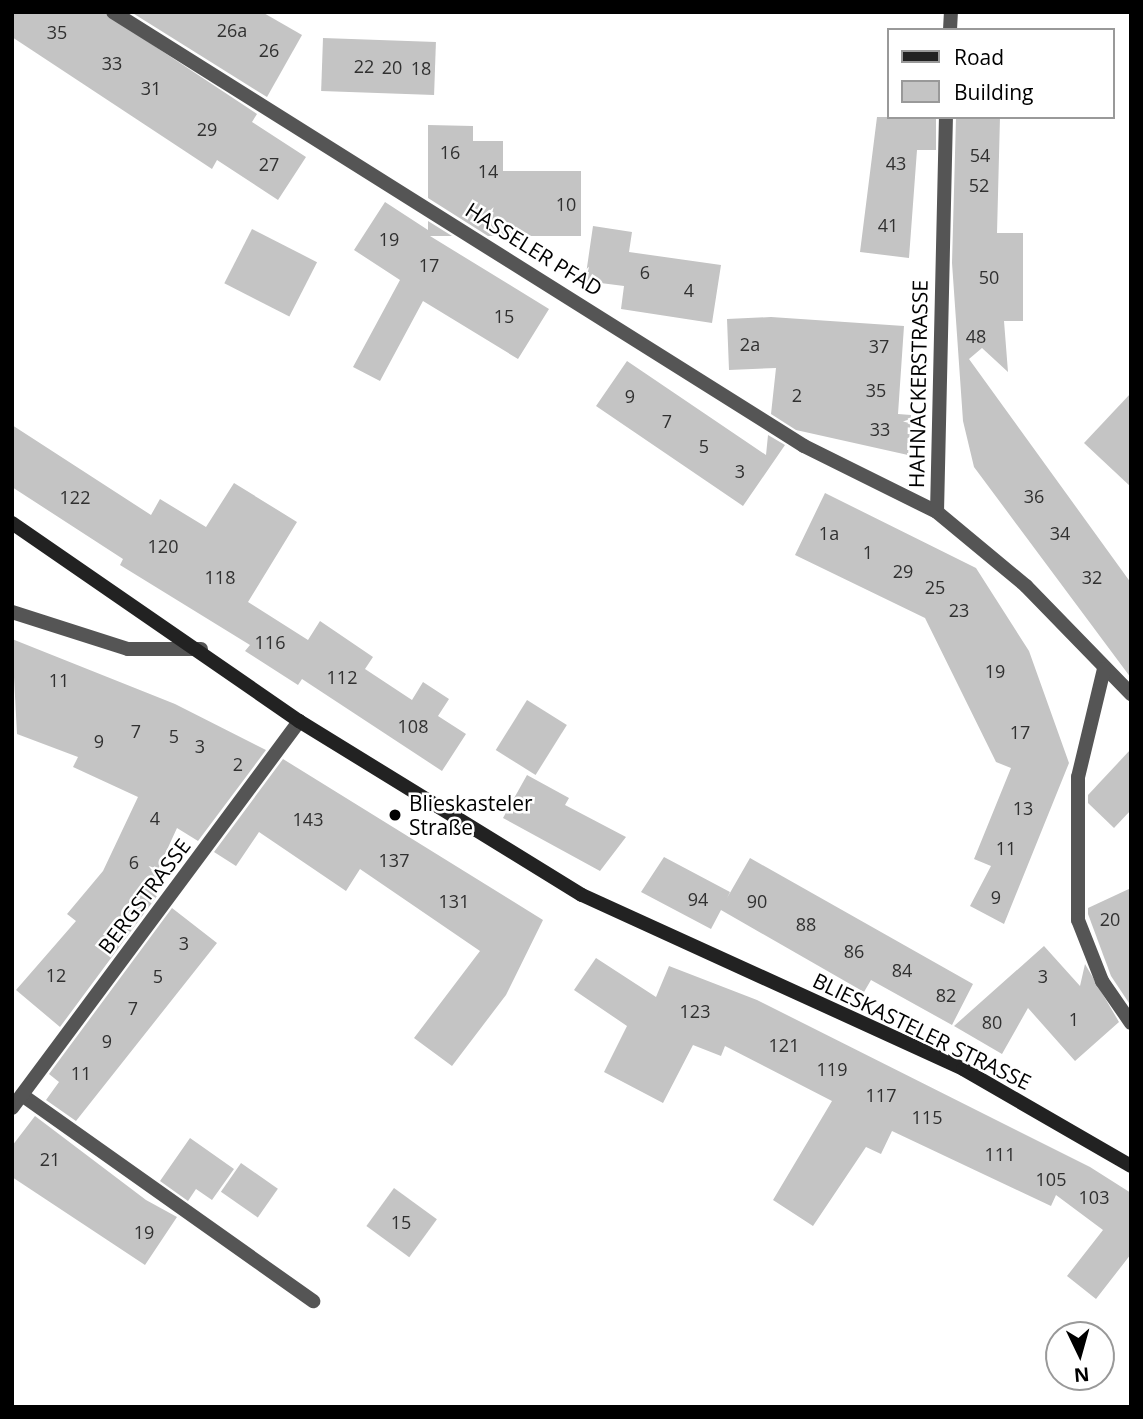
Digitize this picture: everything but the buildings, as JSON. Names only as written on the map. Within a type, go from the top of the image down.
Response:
[{"type":"main road","name":"BLIESKASTELER STRASSE","points":[[12,523],[201,649],[299,721],[582,895],[963,1069],[1131,1166]]},
{"type":"street","name":"HASSELER PFAD","points":[[113,12],[804,446],[937,512]]},
{"type":"street","name":"HAHNACKERSTRASSE","points":[[946,119],[937,512],[1026,586],[1131,694]]},
{"type":"street","points":[[12,612],[128,649],[201,649]]},
{"type":"street","points":[[1104,669],[1078,777],[1078,920],[1102,981],[1131,1023]]},
{"type":"street","name":"BERGSTRASSE","points":[[12,1108],[299,721]]},
{"type":"street","points":[[22,1095],[313,1301]]},
{"type":"place","name":"Blieskasteler Straße","points":[[395,815]]}]
